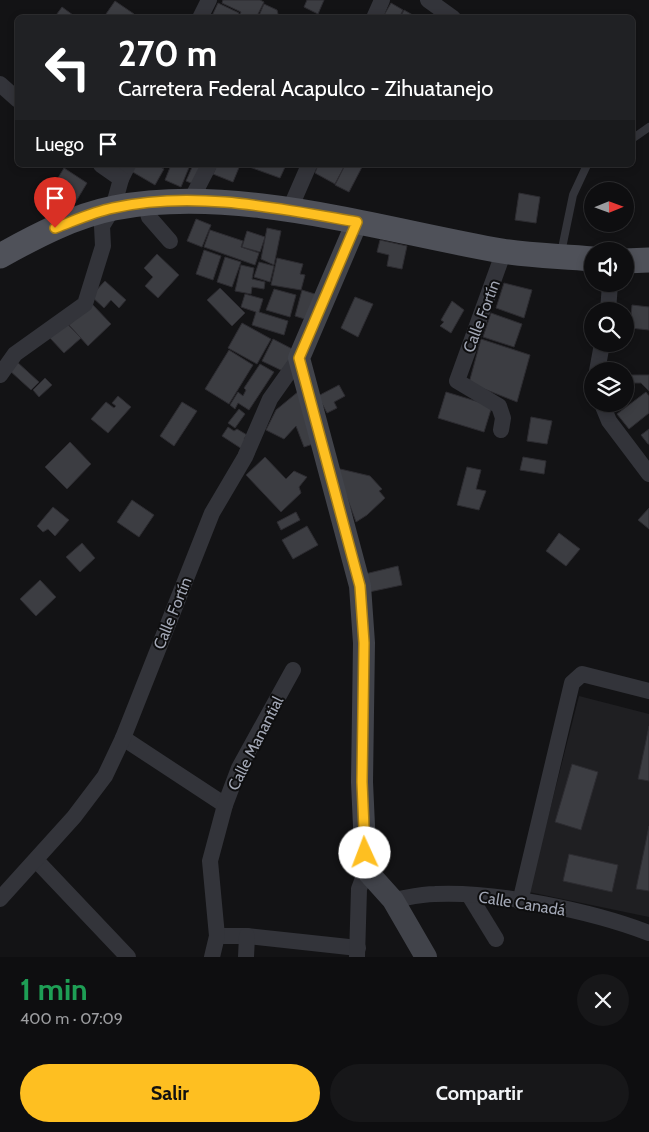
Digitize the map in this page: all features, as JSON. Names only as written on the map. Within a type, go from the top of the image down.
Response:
[{"type":"main road","points":[[0,256],[38,235],[113,208],[145,203],[240,202],[357,222],[504,251],[584,258]]},
{"type":"main road","points":[[634,261],[649,260]]},
{"type":"street","points":[[202,15],[209,0]]},
{"type":"street","points":[[375,15],[382,0]]},
{"type":"street","points":[[428,0],[449,15]]},
{"type":"street","points":[[0,84],[15,97]]},
{"type":"street","points":[[0,375],[14,354],[85,304],[103,246],[102,226],[113,208],[124,172],[108,167]]},
{"type":"street","points":[[190,202],[208,167]]},
{"type":"street","points":[[289,211],[308,167]]},
{"type":"street","points":[[145,203],[149,217],[170,241]]},
{"type":"street","points":[[217,936],[247,936],[358,952],[359,888],[366,870],[362,782],[364,643],[360,586],[299,358],[357,222]]},
{"type":"street","name":"Calle Fortín","points":[[501,430],[502,418],[499,406],[457,381],[504,251]]},
{"type":"street","name":"Calle Fortín","points":[[0,898],[74,817],[105,776],[123,738],[212,513],[245,457],[270,399],[299,358]]},
{"type":"street","points":[[605,412],[609,421],[649,474]]},
{"type":"street","name":"Calle Manantial","points":[[212,957],[217,936],[210,861],[239,768],[293,670]]},
{"type":"street","points":[[520,902],[572,683],[582,674],[649,691]]},
{"type":"street","points":[[123,738],[226,805]]},
{"type":"street","points":[[36,860],[128,957]]},
{"type":"street","points":[[366,870],[393,900],[426,957]]},
{"type":"street","name":"Calle Canadá","points":[[393,900],[434,894],[469,895],[520,902],[592,916],[649,933]]},
{"type":"street","points":[[469,895],[496,939]]},
{"type":"street","points":[[246,957],[247,936]]},
{"type":"lane","points":[[635,137],[649,127]]},
{"type":"lane","points":[[560,256],[573,195],[586,167]]},
{"type":"shaded area","points":[[579,696],[649,714],[649,917],[529,892]]},
{"type":"building","points":[[223,0],[260,0],[264,2],[258,15],[240,15],[241,12],[222,3]]},
{"type":"building","points":[[307,0],[324,0],[318,14],[304,7]]},
{"type":"building","points":[[115,1],[134,14],[107,15],[106,14]]},
{"type":"building","points":[[218,3],[239,13],[238,15],[212,15]]},
{"type":"building","points":[[391,3],[403,10],[400,15],[384,15]]},
{"type":"building","points":[[264,4],[277,10],[278,15],[259,15]]},
{"type":"building","points":[[62,7],[73,15],[56,15]]},
{"type":"building","points":[[404,10],[413,15],[402,15]]},
{"type":"building","points":[[133,167],[160,167],[164,169],[155,185],[131,171]]},
{"type":"building","points":[[170,167],[189,167],[181,187],[165,180]]},
{"type":"building","points":[[192,167],[203,167],[196,185],[186,181]]},
{"type":"building","points":[[216,167],[239,167],[233,182],[213,174]]},
{"type":"building","points":[[250,167],[285,167],[280,178]]},
{"type":"building","points":[[317,167],[344,167],[335,184],[315,173]]},
{"type":"building","points":[[344,167],[362,167],[349,192],[335,185]]},
{"type":"building","points":[[64,168],[87,183],[75,203],[52,188]]},
{"type":"building","points":[[519,193],[540,197],[536,223],[515,220]]},
{"type":"building","points":[[196,219],[211,225],[202,247],[187,241]]},
{"type":"building","points":[[267,228],[281,231],[274,265],[261,259]]},
{"type":"building","points":[[210,230],[243,241],[241,247],[259,253],[255,265],[204,247]]},
{"type":"building","points":[[247,231],[265,237],[260,252],[242,247]]},
{"type":"building","points":[[380,240],[407,246],[402,269],[387,266],[389,255],[377,252]]},
{"type":"building","points":[[204,250],[221,256],[213,280],[196,274]]},
{"type":"building","points":[[157,254],[179,275],[158,298],[145,286],[153,277],[144,268]]},
{"type":"building","points":[[225,257],[241,262],[232,287],[217,282]]},
{"type":"building","points":[[277,258],[303,264],[300,274],[305,275],[301,290],[271,285]]},
{"type":"building","points":[[259,262],[274,266],[270,282],[254,277]]},
{"type":"building","points":[[241,265],[254,268],[252,279],[265,282],[264,289],[252,287],[251,294],[235,291]]},
{"type":"building","points":[[105,281],[126,300],[119,308],[111,300],[104,308],[91,296]]},
{"type":"building","points":[[504,283],[532,290],[524,318],[496,308]]},
{"type":"building","points":[[220,288],[245,313],[232,326],[207,300]]},
{"type":"building","points":[[274,289],[296,295],[290,317],[266,310]]},
{"type":"building","points":[[302,290],[318,295],[311,321],[295,316]]},
{"type":"building","points":[[245,294],[263,299],[259,312],[288,321],[284,335],[252,325],[256,312],[241,307]]},
{"type":"building","points":[[355,297],[373,304],[358,337],[341,328]]},
{"type":"building","points":[[452,301],[464,310],[451,333],[440,326],[444,322],[441,320]]},
{"type":"building","points":[[92,304],[111,324],[88,346],[69,325]]},
{"type":"building","points":[[634,305],[649,307],[649,330],[634,328]]},
{"type":"building","points":[[491,313],[522,324],[514,347],[483,337]]},
{"type":"building","points":[[66,323],[81,338],[64,353],[50,338]]},
{"type":"building","points":[[242,323],[271,339],[257,364],[228,348]]},
{"type":"building","points":[[273,339],[298,352],[287,373],[262,361]]},
{"type":"building","points":[[481,339],[530,355],[517,402],[469,383]]},
{"type":"building","points":[[229,350],[253,365],[229,404],[205,389]]},
{"type":"building","points":[[16,361],[39,382],[31,390],[9,370]]},
{"type":"building","points":[[260,364],[274,372],[249,410],[238,403],[235,409],[230,405],[238,392],[243,396],[246,390],[244,388]]},
{"type":"building","points":[[634,375],[649,375],[649,391],[641,383],[634,383]]},
{"type":"building","points":[[45,378],[52,385],[39,397],[33,390]]},
{"type":"building","points":[[339,385],[345,396],[334,402],[337,408],[327,413],[318,396]]},
{"type":"building","points":[[299,391],[319,442],[304,447],[296,426],[284,439],[266,430],[276,410]]},
{"type":"building","points":[[446,392],[492,406],[484,432],[438,418]]},
{"type":"building","points":[[646,392],[649,396],[649,413],[629,429],[617,414],[620,412],[634,412],[634,401]]},
{"type":"building","points":[[118,396],[131,407],[108,433],[91,419],[106,402],[114,408],[116,406],[112,403]]},
{"type":"building","points":[[182,402],[197,411],[174,446],[160,436]]},
{"type":"building","points":[[239,409],[245,414],[235,428],[228,423]]},
{"type":"building","points":[[531,417],[552,421],[547,444],[527,441]]},
{"type":"building","points":[[228,427],[234,431],[237,429],[247,435],[244,439],[247,442],[242,449],[222,436]]},
{"type":"building","points":[[649,429],[649,444],[648,444],[641,435]]},
{"type":"building","points":[[70,442],[91,464],[67,489],[45,467]]},
{"type":"building","points":[[265,457],[286,479],[294,471],[307,477],[299,487],[301,493],[281,512],[246,475]]},
{"type":"building","points":[[523,457],[546,461],[544,474],[520,470]]},
{"type":"building","points":[[467,467],[481,470],[476,489],[486,491],[479,510],[457,505]]},
{"type":"building","points":[[336,468],[370,476],[382,489],[379,491],[385,498],[367,515],[356,522]]},
{"type":"building","points":[[132,500],[154,515],[139,537],[117,522]]},
{"type":"building","points":[[53,507],[69,520],[55,536],[48,529],[43,532],[37,526]]},
{"type":"building","points":[[649,508],[649,529],[638,520]]},
{"type":"building","points":[[296,512],[300,520],[281,530],[277,522]]},
{"type":"building","points":[[307,526],[318,545],[293,559],[282,540]]},
{"type":"building","points":[[559,533],[580,549],[566,566],[546,551]]},
{"type":"building","points":[[82,543],[95,558],[80,572],[66,557]]},
{"type":"building","points":[[398,566],[402,585],[369,592],[365,574]]},
{"type":"building","points":[[40,580],[56,597],[36,616],[20,599]]},
{"type":"building","points":[[649,726],[649,781],[638,779]]},
{"type":"building","points":[[572,764],[598,772],[581,830],[555,822]]},
{"type":"building","points":[[649,826],[649,891],[636,889]]},
{"type":"building","points":[[569,854],[618,865],[612,892],[563,881]]},
{"type":"route","points":[[55,228],[113,208],[145,203],[190,202],[240,202],[357,222],[299,358],[360,586],[364,643],[362,782],[365,853]]}]
